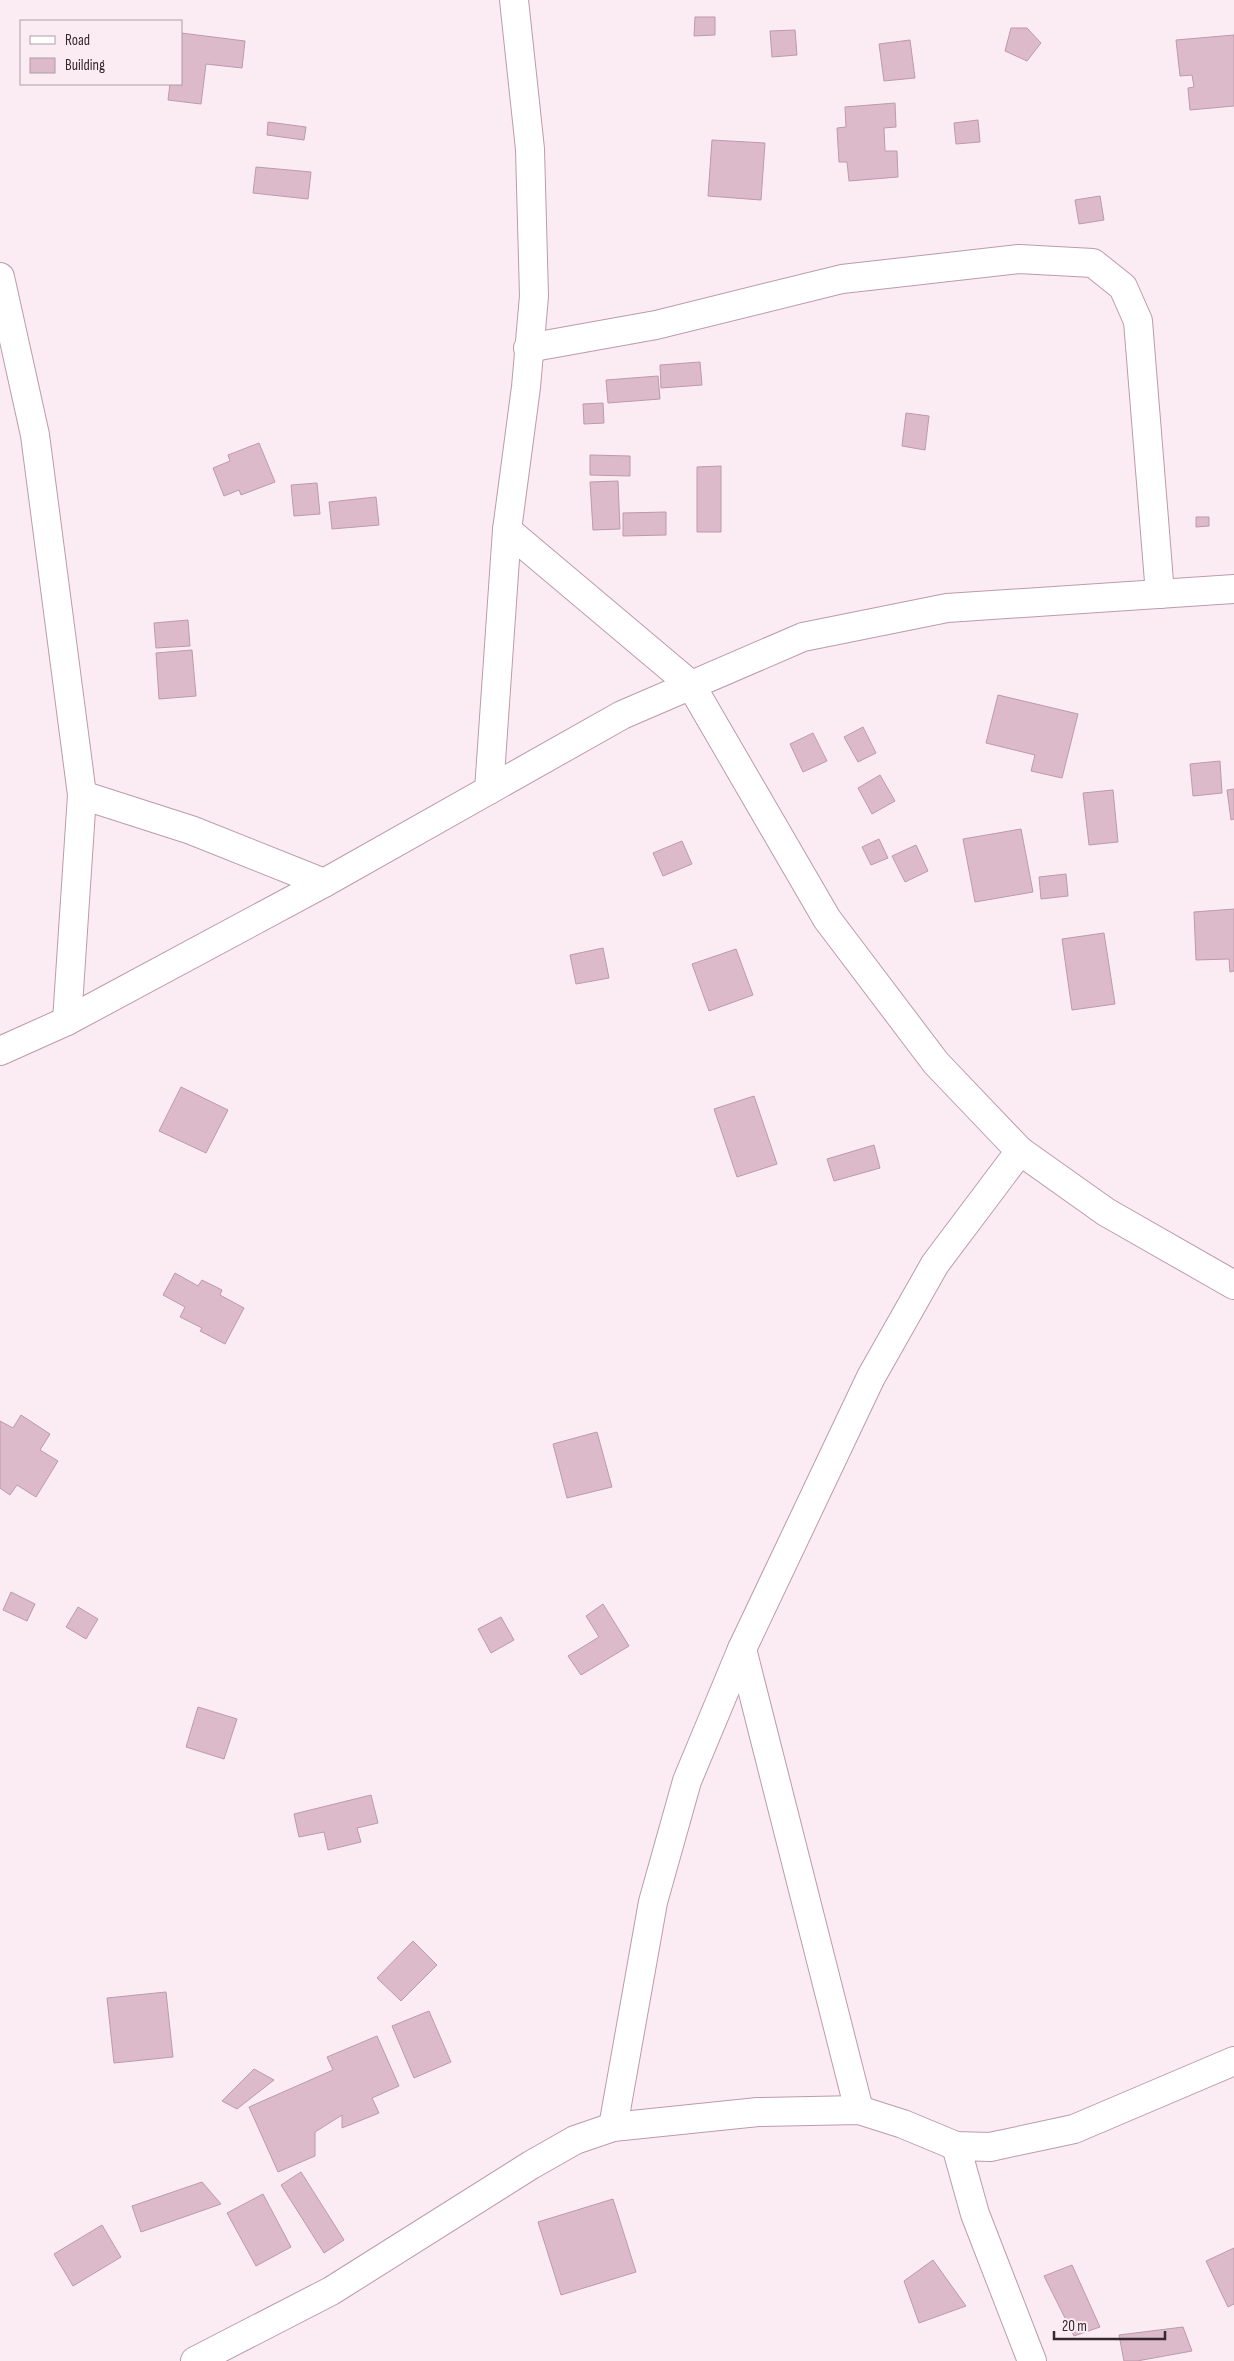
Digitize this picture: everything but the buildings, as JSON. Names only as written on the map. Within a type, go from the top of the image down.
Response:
[{"type":"street","points":[[490,790],[507,530],[526,387],[534,296],[530,149],[514,0]]},
{"type":"street","points":[[528,348],[656,324],[842,279],[1019,260],[1093,263],[1123,287],[1138,321],[1160,594]]},
{"type":"street","points":[[0,277],[5,324],[35,435],[82,795],[67,1021]]},
{"type":"street","points":[[507,530],[691,685],[827,919],[936,1063],[1020,1151],[1106,1212],[1234,1285]]},
{"type":"street","points":[[0,1051],[67,1021],[324,883],[622,715],[803,637],[947,608],[1234,589]]},
{"type":"street","points":[[82,795],[191,830],[324,883]]},
{"type":"street","points":[[613,2127],[653,1902],[688,1781],[742,1649],[871,1378],[935,1264],[1020,1151]]},
{"type":"street","points":[[742,1649],[859,2110]]},
{"type":"street","points":[[195,2361],[331,2291],[531,2165],[575,2140],[613,2127],[758,2112],[859,2110],[904,2124],[956,2146],[990,2147],[1074,2129],[1234,2061]]},
{"type":"street","points":[[956,2146],[975,2214],[1032,2361]]}]
